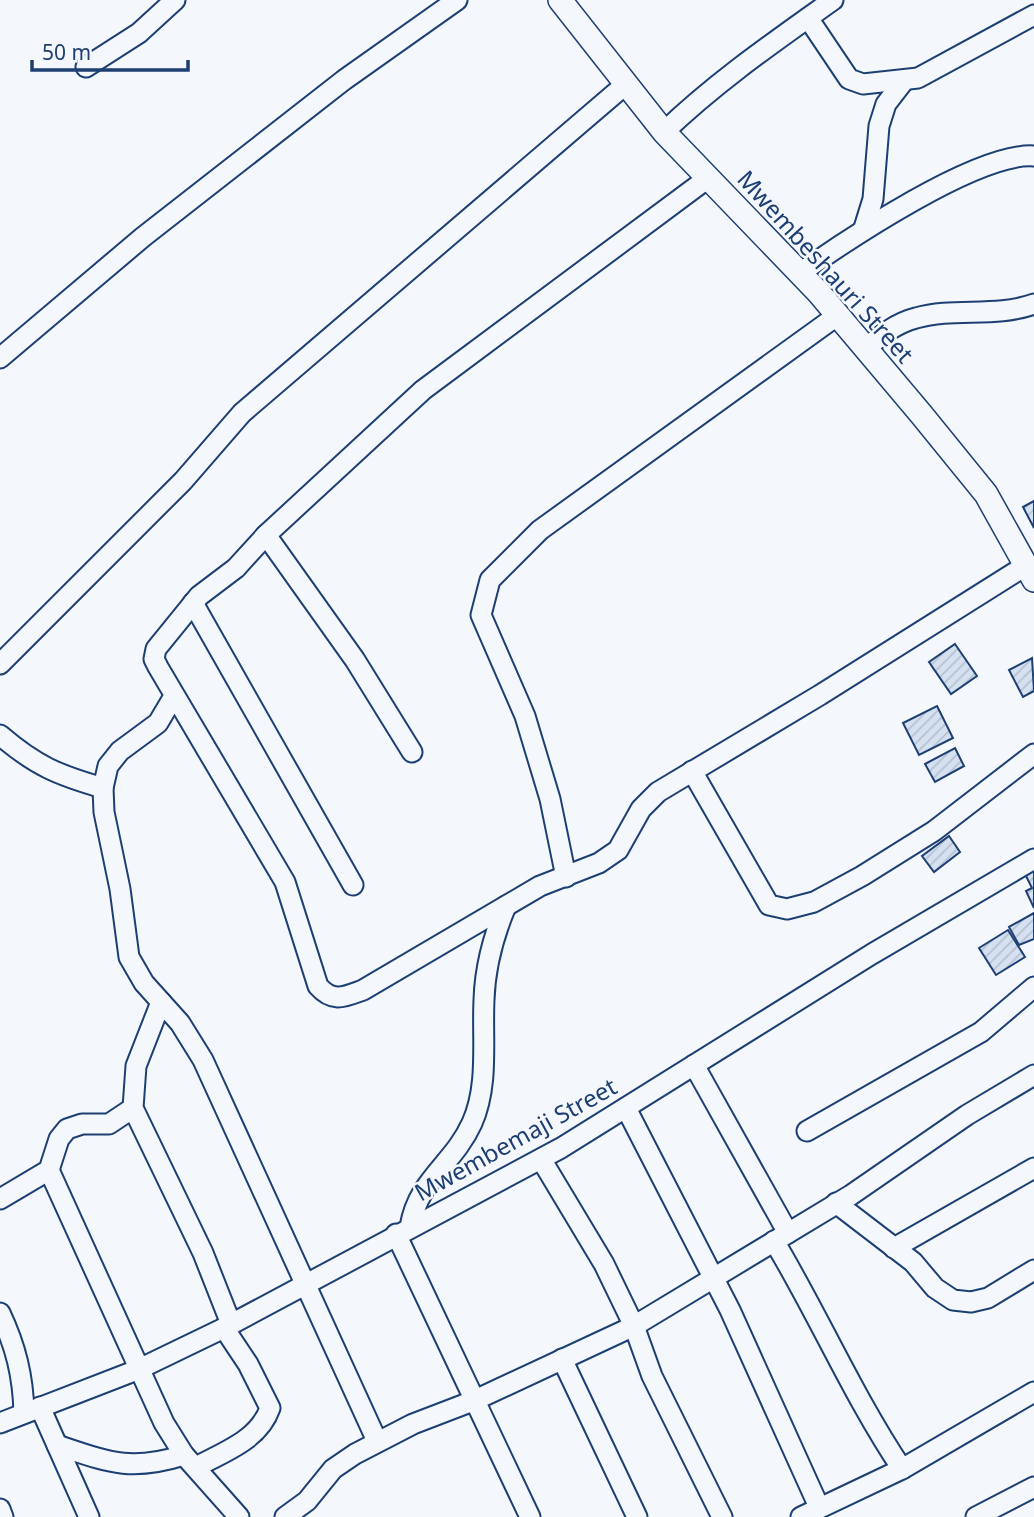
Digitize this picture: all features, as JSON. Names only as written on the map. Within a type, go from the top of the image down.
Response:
[{"type":"street","points":[[86,67],[139,33],[175,0]]},
{"type":"street","points":[[0,358],[144,237],[344,80],[457,0]]},
{"type":"street","name":"Mwembeshauri Street","points":[[560,0],[664,132],[838,315],[986,494],[1030,573]]},
{"type":"street","points":[[664,132],[696,101],[834,0]]},
{"type":"street","points":[[808,18],[849,79],[863,84],[903,82],[918,78],[1034,15]]},
{"type":"street","points":[[864,228],[873,199],[879,126],[886,104],[903,82]]},
{"type":"street","points":[[0,664],[183,481],[242,413],[626,84]]},
{"type":"street","points":[[800,273],[864,228],[982,167],[1007,158],[1034,156]]},
{"type":"street","points":[[708,178],[423,390],[266,535],[236,568],[193,603],[154,654],[155,663],[285,882],[318,986],[327,996],[339,999],[363,990],[540,886],[600,863],[618,850],[641,809],[658,792],[1030,573]]},
{"type":"street","points":[[865,349],[892,328],[914,318],[936,314],[995,313],[1034,304]]},
{"type":"street","points":[[566,877],[550,799],[525,716],[481,615],[483,596],[490,580],[540,530],[838,315]]},
{"type":"street","points":[[266,535],[355,660],[412,752]]},
{"type":"street","points":[[193,603],[353,885]]},
{"type":"street","points":[[174,696],[158,723],[120,751],[108,766],[103,788],[104,812],[120,889],[129,957],[144,984],[162,1002],[203,1060],[377,1441]]},
{"type":"street","points":[[0,735],[23,755],[55,774],[103,788]]},
{"type":"street","points":[[692,771],[769,905],[787,909],[814,902],[934,831],[1034,754]]},
{"type":"street","name":"Mwembemaji Street","points":[[0,1423],[137,1370],[227,1326],[541,1158],[884,947],[1034,859]]},
{"type":"street","points":[[506,906],[493,938],[486,967],[485,1052],[473,1122],[444,1166],[426,1184],[414,1203],[403,1231],[473,1401],[530,1517]]},
{"type":"street","points":[[807,1131],[981,1032],[1034,987]]},
{"type":"street","points":[[57,1445],[129,1466],[190,1461],[253,1435],[264,1423],[270,1408],[227,1326],[203,1253],[133,1108],[136,1066],[162,1002]]},
{"type":"street","points":[[694,1065],[873,1425],[902,1469]]},
{"type":"street","points":[[285,1517],[307,1500],[333,1469],[377,1441],[473,1401],[634,1326],[836,1203],[967,1115],[1034,1075]]},
{"type":"street","points":[[133,1108],[110,1124],[82,1124],[67,1129],[53,1153],[48,1170],[137,1370],[190,1461],[239,1517]]},
{"type":"street","points":[[626,1108],[713,1278],[819,1507]]},
{"type":"street","points":[[541,1158],[604,1264],[634,1326],[652,1376],[722,1517]]},
{"type":"street","points":[[894,1248],[1034,1168]]},
{"type":"street","points":[[0,1199],[48,1170]]},
{"type":"street","points":[[836,1203],[913,1262],[935,1288],[953,1300],[971,1302],[988,1298],[1034,1270]]},
{"type":"street","points":[[0,1313],[13,1342],[32,1410],[57,1445],[89,1517]]},
{"type":"street","points":[[562,1359],[637,1517]]},
{"type":"street","points":[[801,1517],[902,1469],[1034,1392]]},
{"type":"street","points":[[976,1517],[1034,1487]]},
{"type":"street","points":[[0,1509],[3,1517]]},
{"type":"building","points":[[1034,501],[1034,528],[1023,507]]},
{"type":"building","points":[[955,644],[977,676],[951,694],[929,662]]},
{"type":"building","points":[[1032,658],[1034,691],[1023,697],[1009,670]]},
{"type":"building","points":[[937,706],[953,738],[919,755],[903,723]]},
{"type":"building","points":[[955,748],[964,766],[935,782],[925,764]]},
{"type":"building","points":[[949,836],[960,852],[934,872],[922,856]]},
{"type":"building","points":[[1034,865],[1034,908],[1026,891],[1032,888],[1023,870]]},
{"type":"building","points":[[1034,913],[1034,939],[1019,945],[1009,927]]},
{"type":"building","points":[[1008,930],[1025,957],[996,975],[979,948]]}]
